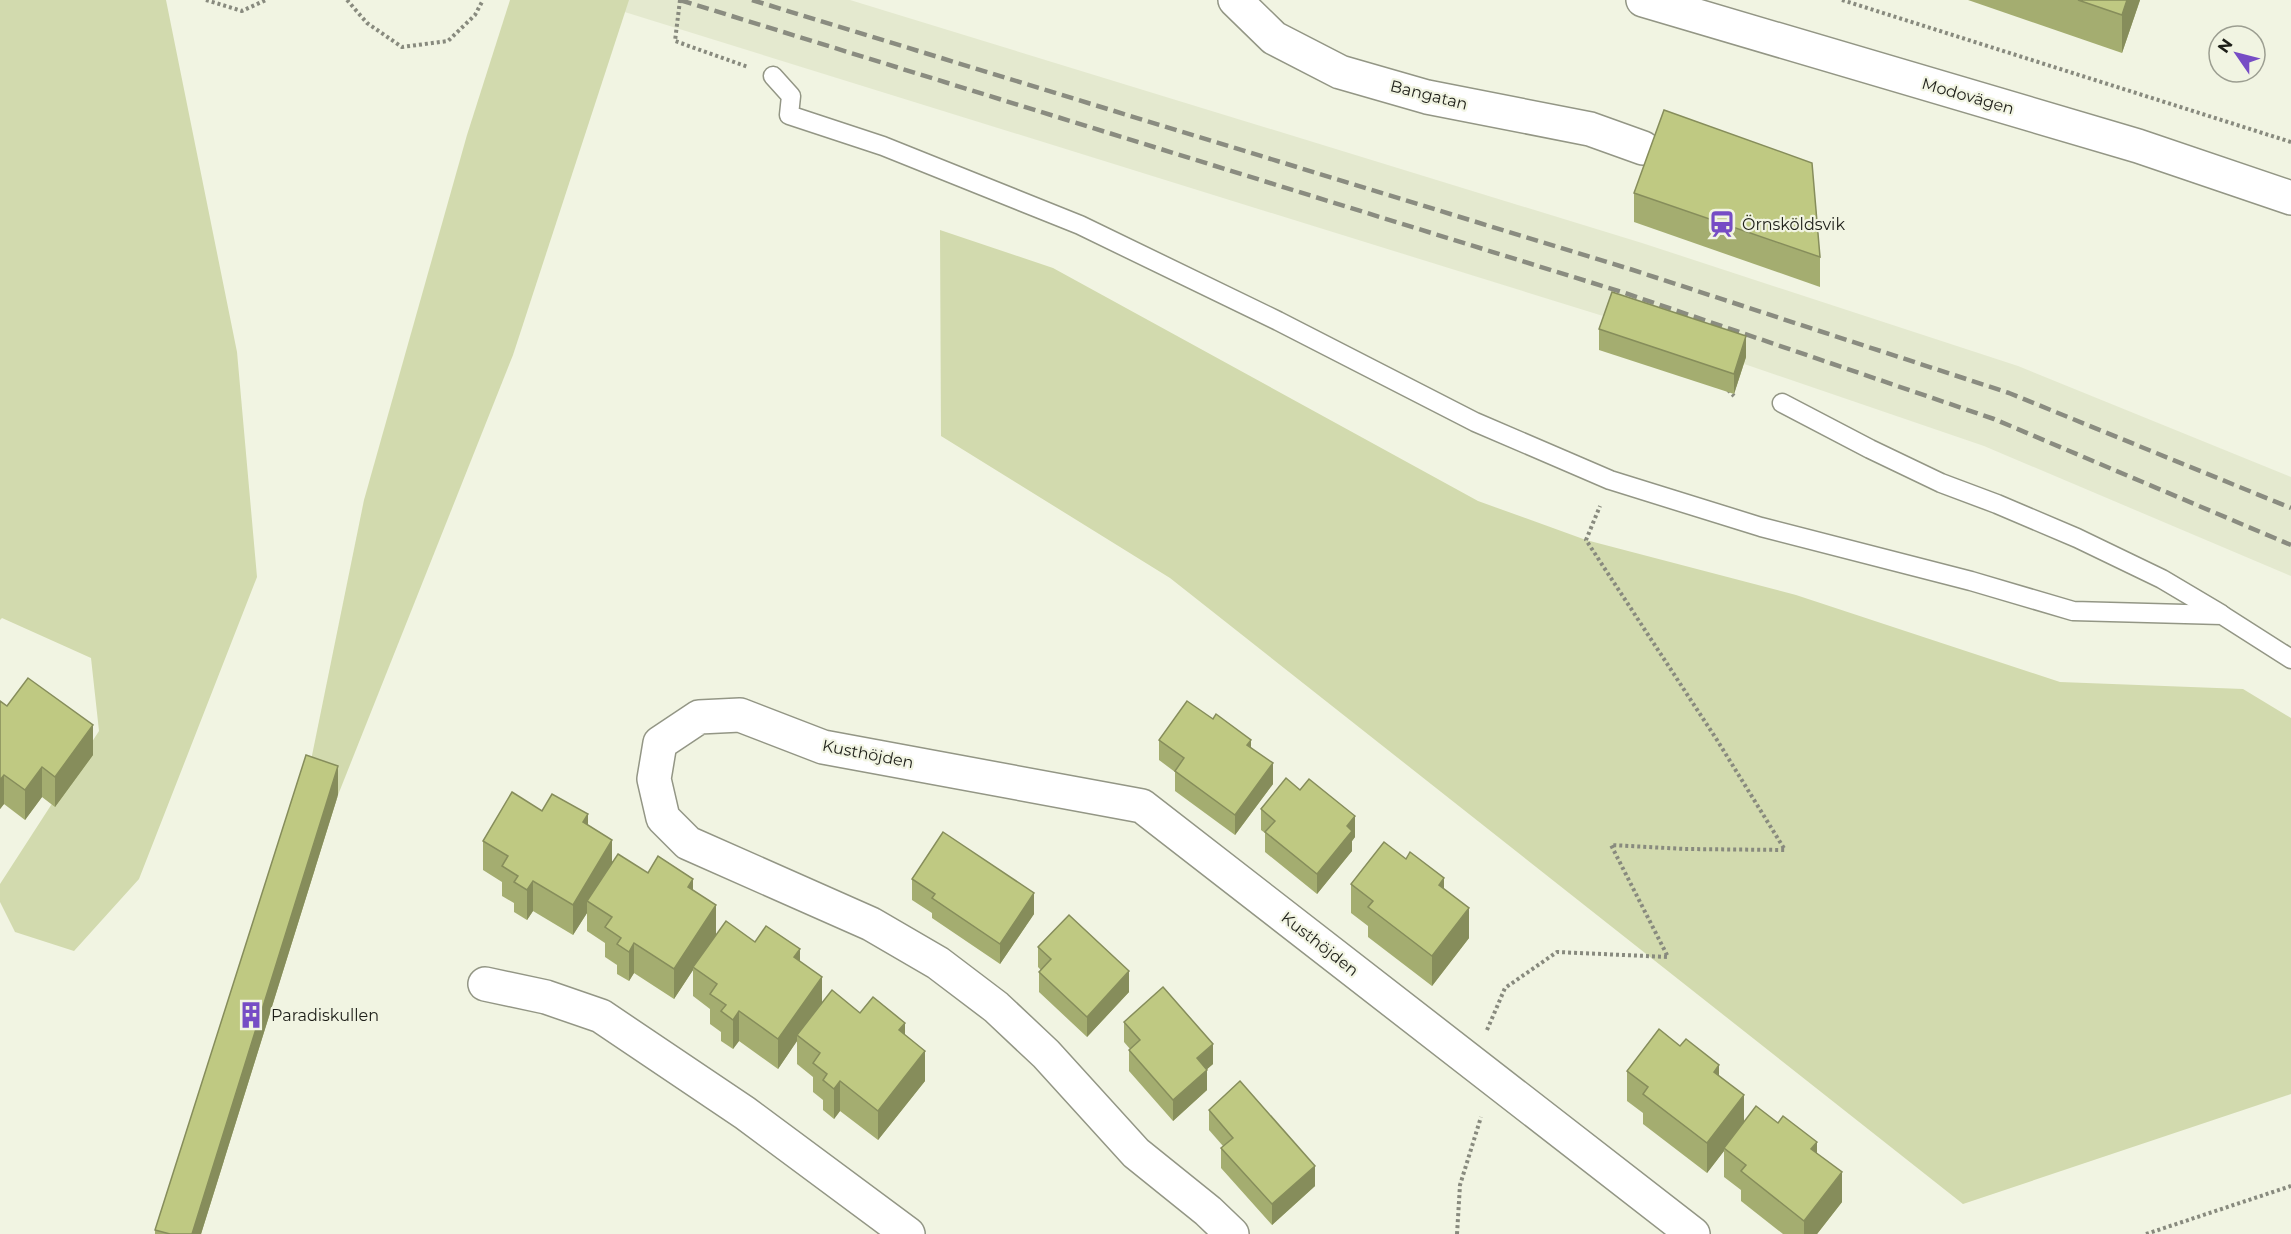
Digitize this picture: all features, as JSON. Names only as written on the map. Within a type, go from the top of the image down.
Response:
[{"type":"street","name":"Bangatan","points":[[1235,0],[1274,38],[1340,72],[1427,97],[1590,129],[1643,148]]},
{"type":"street","name":"Modovägen","points":[[1643,0],[2138,146],[2291,198]]},
{"type":"street","name":"Kusthöjden","points":[[1232,1234],[1208,1211],[1137,1153],[1046,1054],[1004,1015],[938,963],[871,924],[724,861],[688,843],[663,818],[654,779],[660,743],[699,717],[740,715],[823,747],[1142,806],[1693,1234]]},
{"type":"street","points":[[484,984],[546,997],[601,1016],[746,1113],[908,1234]]},
{"type":"lane","points":[[773,76],[791,96],[789,115],[883,146],[1080,225],[1278,321],[1475,422],[1610,480],[1761,527],[1971,581],[2073,611],[2222,615]]},
{"type":"lane","points":[[1782,403],[1941,483],[1997,504],[2162,579],[2291,659]]},
{"type":"path","points":[[206,0],[242,12],[266,0]]},
{"type":"path","points":[[347,0],[367,22],[402,47],[448,41],[475,15],[483,0]]},
{"type":"path","points":[[680,0],[675,41],[773,76]]},
{"type":"path","points":[[1842,0],[2291,142]]},
{"type":"path","points":[[1722,383],[1734,396]]},
{"type":"path","points":[[1484,1038],[1505,988],[1557,952],[1668,957],[1611,844],[1685,849],[1785,850],[1717,740],[1587,540],[1610,480]]},
{"type":"path","points":[[1457,1234],[1460,1185],[1481,1117]]},
{"type":"path","points":[[2146,1234],[2291,1186]]},
{"type":"shaded area","points":[[586,0],[850,0],[1642,243],[2018,366],[2291,477],[2291,576],[1984,446],[1616,320]]},
{"type":"green space","points":[[0,0],[166,0],[237,352],[257,577],[139,879],[74,951],[15,932],[0,902],[0,884],[99,731],[91,658],[2,618],[0,620]]},
{"type":"green space","points":[[510,0],[629,0],[513,355],[338,795],[306,785],[364,500],[467,135]]},
{"type":"green space","points":[[940,230],[1053,268],[1478,501],[1586,540],[1796,595],[2060,682],[2243,689],[2291,718],[2291,1094],[1963,1204],[1170,578],[941,436]]},
{"type":"building","points":[[2078,0],[2127,0],[2122,15]]},
{"type":"building","points":[[1664,110],[1812,163],[1820,257],[1634,193]]},
{"type":"building","points":[[1612,292],[1746,336],[1734,374],[1599,329]]},
{"type":"building","points":[[28,678],[93,725],[55,777],[42,767],[25,790],[4,775],[0,780],[0,701],[7,706]]},
{"type":"building","points":[[1187,701],[1213,719],[1216,714],[1251,740],[1247,745],[1273,763],[1235,815],[1175,771],[1184,758],[1159,740]]},
{"type":"building","name":"Paradiskullen","points":[[306,755],[338,766],[192,1234],[170,1234],[155,1230]]},
{"type":"building","points":[[1286,778],[1300,790],[1309,779],[1355,816],[1347,826],[1352,831],[1317,874],[1265,832],[1275,821],[1261,809]]},
{"type":"building","points":[[512,792],[542,811],[552,794],[588,814],[583,822],[612,840],[573,905],[533,881],[527,890],[514,882],[518,876],[502,866],[508,856],[483,841]]},
{"type":"building","points":[[943,832],[1034,893],[1000,944],[932,898],[935,894],[912,879]]},
{"type":"building","points":[[1384,842],[1406,859],[1410,852],[1444,878],[1439,885],[1469,908],[1432,956],[1368,907],[1373,901],[1351,884]]},
{"type":"building","points":[[618,854],[648,873],[658,856],[693,879],[688,887],[716,905],[674,969],[634,943],[629,952],[617,944],[621,938],[605,927],[612,917],[587,901]]},
{"type":"building","points":[[1069,915],[1129,971],[1087,1017],[1039,972],[1051,959],[1038,947]]},
{"type":"building","points":[[726,921],[755,942],[766,926],[800,949],[794,957],[822,977],[778,1039],[739,1011],[733,1020],[721,1011],[726,1005],[710,994],[717,984],[693,967]]},
{"type":"building","points":[[1163,987],[1213,1044],[1197,1058],[1207,1070],[1173,1100],[1129,1050],[1140,1040],[1124,1022]]},
{"type":"building","points":[[832,990],[860,1013],[873,997],[905,1023],[899,1030],[925,1051],[878,1111],[840,1081],[834,1089],[823,1080],[827,1074],[813,1063],[820,1053],[797,1035]]},
{"type":"building","points":[[1659,1029],[1680,1046],[1686,1039],[1719,1065],[1714,1072],[1744,1095],[1707,1143],[1643,1094],[1648,1087],[1627,1071]]},
{"type":"building","points":[[1240,1081],[1315,1166],[1272,1204],[1221,1148],[1233,1138],[1209,1110]]},
{"type":"building","points":[[1756,1106],[1778,1123],[1783,1116],[1817,1142],[1811,1149],[1842,1172],[1804,1221],[1741,1171],[1746,1165],[1724,1148]]},
{"type":"railway","points":[[680,0],[1625,293],[1994,419],[2291,545]]},
{"type":"railway","points":[[752,0],[1633,270],[2009,393],[2291,508]]},
{"type":"place","name":"Örnsköldsvik","points":[[1722,224]]},
{"type":"place","name":"Paradiskullen","points":[[251,1015]]}]
